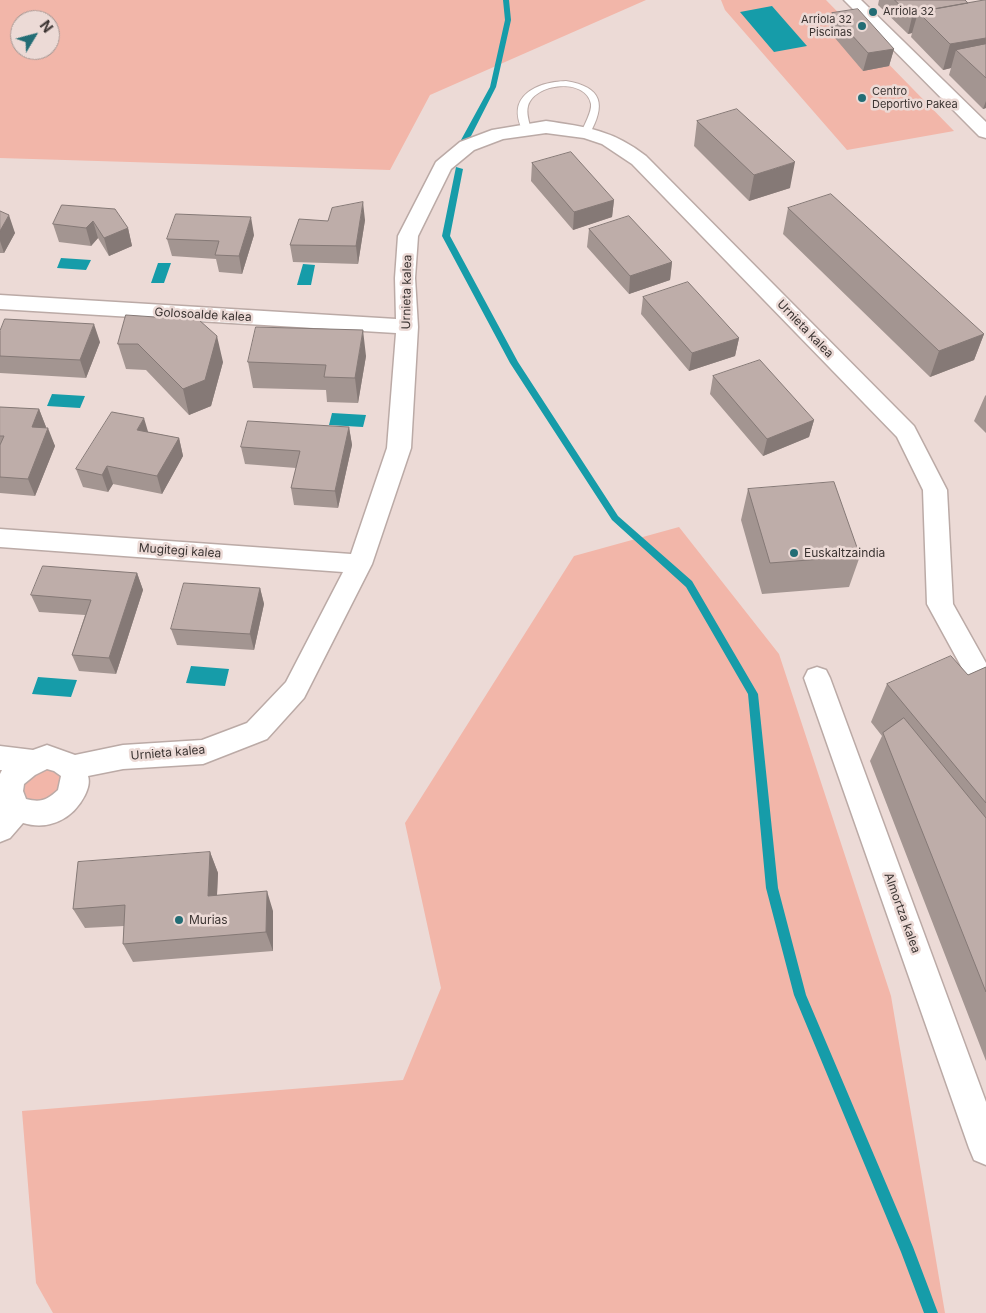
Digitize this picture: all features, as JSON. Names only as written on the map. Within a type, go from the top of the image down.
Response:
[{"type":"street","points":[[852,0],[986,132]]},
{"type":"street","name":"Urnieta kalea","points":[[72,767],[123,757],[203,752],[257,731],[295,690],[360,564],[399,448],[407,327],[405,278],[408,236],[443,166],[467,146],[498,134],[546,127],[586,133],[609,140],[639,160],[906,432],[935,490],[940,604],[977,671],[986,680]]},
{"type":"street","name":"Golosoalde kalea","points":[[0,302],[407,327]]},
{"type":"street","name":"Mugitegi kalea","points":[[0,538],[360,564]]},
{"type":"street","name":"Almortza kalea","points":[[817,678],[986,1148]]},
{"type":"street","points":[[47,757],[58,758],[72,767],[76,782],[69,798],[60,806],[49,812],[8,819],[11,801],[9,792],[11,782],[21,767],[31,761],[47,757]]},
{"type":"street","points":[[0,758],[31,761]]},
{"type":"lane","points":[[526,129],[523,104],[531,92],[546,85],[566,84],[580,88],[592,95],[596,106],[586,133]]},
{"type":"shaded area","points":[[0,0],[646,0],[430,95],[390,170],[0,158]]},
{"type":"shaded area","name":"Centro Deportivo Pakea","points":[[721,0],[826,0],[954,131],[847,150],[725,10]]},
{"type":"shaded area","points":[[679,527],[779,654],[891,996],[945,1313],[53,1313],[36,1283],[22,1111],[403,1080],[441,988],[405,823],[574,556]]},
{"type":"shaded area","points":[[45,766],[65,774],[64,793],[31,804],[25,798],[22,787],[28,778]]},
{"type":"water","points":[[772,6],[807,46],[774,52],[740,12]]},
{"type":"water","points":[[61,258],[91,260],[86,270],[57,268]]},
{"type":"water","points":[[158,263],[171,263],[164,283],[151,283]]},
{"type":"water","points":[[303,264],[315,265],[311,285],[297,285]]},
{"type":"water","points":[[52,394],[85,396],[80,408],[47,406]]},
{"type":"water","points":[[332,413],[366,415],[363,427],[329,425]]},
{"type":"water","points":[[191,666],[229,669],[225,686],[186,683]]},
{"type":"water","points":[[38,677],[77,680],[71,697],[32,694]]},
{"type":"building","points":[[895,0],[965,0],[968,3],[918,12],[917,16],[912,17]]},
{"type":"building","points":[[986,0],[986,38],[950,44],[918,12]]},
{"type":"building","points":[[858,9],[894,49],[868,53],[832,13]]},
{"type":"building","points":[[986,44],[986,78],[956,50]]},
{"type":"building","points":[[737,109],[795,162],[754,175],[697,121]]},
{"type":"building","points":[[571,152],[614,200],[574,212],[532,163]]},
{"type":"building","points":[[831,194],[984,334],[939,351],[788,208]]},
{"type":"building","points":[[363,202],[356,246],[290,245],[299,219],[328,221],[332,208]]},
{"type":"building","points":[[62,205],[115,209],[128,228],[104,238],[93,221],[86,228],[53,224]]},
{"type":"building","points":[[0,211],[9,215],[0,231]]},
{"type":"building","points":[[176,214],[251,217],[239,256],[215,255],[219,241],[167,239]]},
{"type":"building","points":[[629,216],[672,262],[630,276],[589,229]]},
{"type":"building","points":[[688,282],[739,338],[692,353],[643,297]]},
{"type":"building","points":[[126,315],[199,320],[217,336],[205,380],[183,389],[138,344],[118,344]]},
{"type":"building","points":[[5,319],[94,324],[80,360],[0,356],[0,331]]},
{"type":"building","points":[[256,327],[363,330],[355,378],[324,377],[326,365],[248,362]]},
{"type":"building","points":[[760,360],[814,420],[767,439],[713,376]]},
{"type":"building","points":[[0,407],[39,409],[32,427],[48,428],[28,479],[0,477],[0,445],[4,436],[0,436]]},
{"type":"building","points":[[112,412],[144,418],[137,430],[179,438],[157,476],[107,466],[102,475],[76,469]]},
{"type":"building","points":[[248,421],[349,427],[335,491],[291,488],[300,451],[241,447]]},
{"type":"building","points":[[834,482],[860,556],[770,563],[748,489]]},
{"type":"building","points":[[43,566],[137,573],[109,658],[72,655],[91,600],[31,595]]},
{"type":"building","points":[[184,583],[260,588],[250,634],[171,629]]},
{"type":"building","points":[[951,656],[968,675],[986,667],[986,803],[887,684]]},
{"type":"building","points":[[904,718],[986,818],[986,992],[883,733]]},
{"type":"building","name":"Murias","points":[[210,852],[208,896],[267,891],[266,932],[123,944],[125,905],[73,909],[78,862]]},
{"type":"waterway","points":[[465,140],[493,87],[508,20],[506,0]]},
{"type":"waterway","points":[[459,169],[446,236],[514,363],[615,518],[689,584],[753,694],[772,888],[800,995],[908,1252],[931,1313]]},
{"type":"place","name":"Arriola 32","points":[[873,12]]},
{"type":"place","name":"Arriola 32 Piscinas","points":[[862,26]]},
{"type":"place","name":"Centro Deportivo Pakea","points":[[862,98]]},
{"type":"place","name":"Euskaltzaindia","points":[[794,553]]},
{"type":"place","name":"Murias","points":[[179,920]]}]
